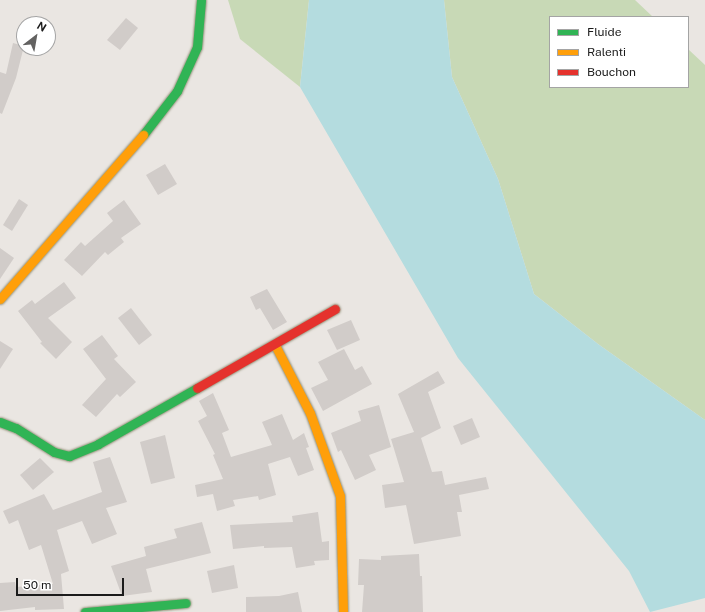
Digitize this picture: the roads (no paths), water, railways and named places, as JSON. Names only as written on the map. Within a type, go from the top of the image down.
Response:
[{"type":"street","points":[[0,299],[122,161],[177,91],[196,47],[201,0]]},
{"type":"street","points":[[0,422],[16,428],[54,452],[70,456],[98,444],[275,345],[335,309]]},
{"type":"street","points":[[275,345],[310,413],[340,496],[343,612]]},
{"type":"street","points":[[85,612],[186,603]]},
{"type":"water","points":[[309,0],[444,0],[452,77],[498,179],[534,294],[598,344],[705,420],[705,598],[650,612],[629,571],[458,358],[300,87]]}]
